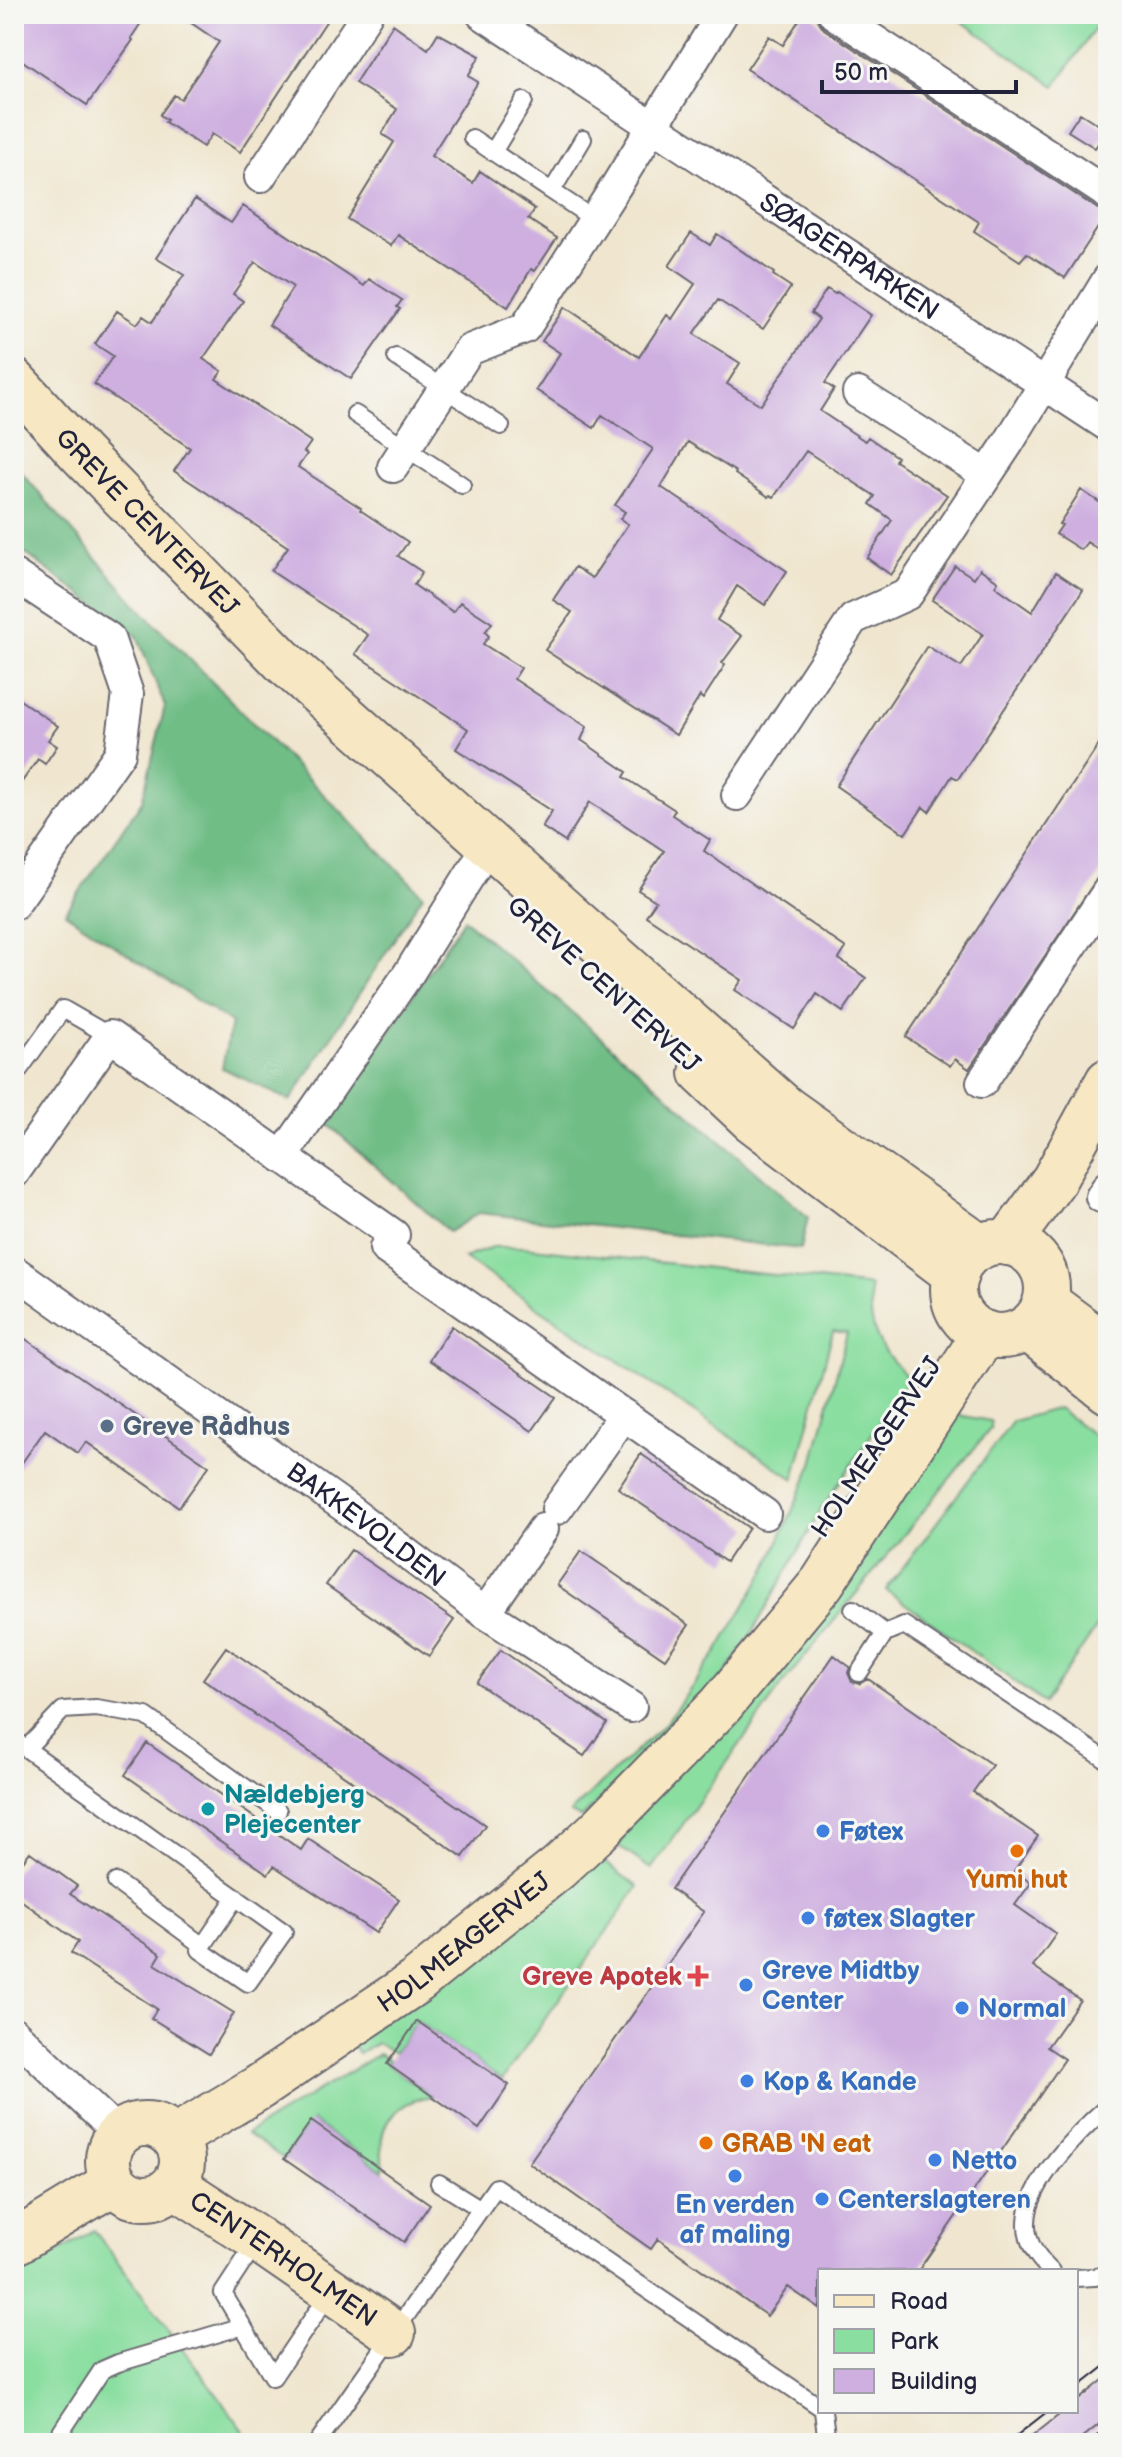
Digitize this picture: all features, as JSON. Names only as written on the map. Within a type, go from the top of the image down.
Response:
[{"type":"street","points":[[260,177],[367,14]]},
{"type":"street","name":"SØAGERPARKEN","points":[[482,14],[1108,426]]},
{"type":"street","points":[[400,457],[469,350],[525,328],[722,14]]},
{"type":"street","points":[[834,14],[1108,194]]},
{"type":"street","points":[[737,795],[853,619],[908,594],[1046,384],[1108,279]]},
{"type":"street","name":"GREVE CENTERVEJ","points":[[14,381],[282,660],[481,855],[1000,1288],[1108,1391]]},
{"type":"street","points":[[858,393],[987,475]]},
{"type":"street","points":[[14,575],[109,638],[128,694],[120,753],[14,904]]},
{"type":"street","points":[[282,1157],[409,973],[481,855]]},
{"type":"street","points":[[982,1082],[1108,891]]},
{"type":"street","points":[[14,1173],[110,1036],[394,1235],[385,1248],[765,1514]]},
{"type":"street","points":[[1000,1288],[1108,1081]]},
{"type":"street","points":[[1000,1288],[1108,1145]]},
{"type":"street","name":"BAKKEVOLDEN","points":[[14,1271],[349,1510],[485,1613],[631,1707]]},
{"type":"street","name":"GREVE CENTERVEJ","points":[[1000,1288],[1108,1348]]},
{"type":"street","name":"HOLMEAGERVEJ","points":[[174,2138],[258,2088],[417,1981],[558,1868],[721,1705],[822,1583],[1000,1288]]},
{"type":"street","points":[[485,1613],[624,1415]]},
{"type":"street","points":[[14,2033],[119,2134]]},
{"type":"street","points":[[141,2124],[165,2130],[174,2138],[182,2162],[180,2174],[174,2185],[162,2194],[149,2199],[135,2198],[123,2192],[114,2182],[108,2170],[107,2157],[119,2134],[141,2124]]},
{"type":"street","points":[[14,2243],[114,2182]]},
{"type":"street","name":"CENTERHOLMEN","points":[[174,2185],[393,2333]]},
{"type":"lane","points":[[493,152],[524,101]]},
{"type":"lane","points":[[472,138],[595,220]]},
{"type":"lane","points":[[552,191],[583,139]]},
{"type":"lane","points":[[396,357],[501,426]]},
{"type":"lane","points":[[355,414],[400,457],[462,485]]},
{"type":"lane","points":[[14,1077],[63,1009],[110,1036]]},
{"type":"lane","points":[[853,1609],[885,1633]]},
{"type":"lane","points":[[859,1673],[885,1633],[904,1625],[1108,1761]]},
{"type":"lane","points":[[236,1897],[200,1950],[248,1983],[284,1932],[236,1897],[20,1744],[63,1710],[96,1708],[146,1716],[278,1811]]},
{"type":"lane","points":[[116,1882],[203,1946]]},
{"type":"lane","points":[[1049,2269],[1031,2245],[1026,2225],[1029,2207],[1057,2158],[1082,2128],[1108,2106]]},
{"type":"lane","points":[[439,2183],[481,2209]]},
{"type":"lane","points":[[317,2443],[496,2187],[818,2407]]},
{"type":"lane","points":[[257,2239],[223,2293],[273,2377],[331,2291]]},
{"type":"lane","points":[[1078,2278],[1108,2274]]},
{"type":"lane","points":[[61,2432],[102,2370],[243,2326]]},
{"type":"lane","points":[[822,2413],[827,2443]]},
{"type":"green space","points":[[951,14],[1105,14],[1055,86]]},
{"type":"green space","points":[[14,464],[143,612],[423,895],[290,1101],[222,1068],[231,1023],[65,913],[142,801],[165,706],[137,636],[14,545]]},
{"type":"green space","points":[[464,919],[808,1217],[801,1249],[479,1213],[449,1232],[327,1123]]},
{"type":"green space","points":[[493,1247],[524,1247],[870,1286],[871,1316],[877,1338],[909,1379],[821,1510],[751,1635],[723,1678],[582,1818],[570,1813],[665,1724],[717,1652],[767,1568],[813,1464],[847,1333],[833,1331],[794,1479],[464,1258]]},
{"type":"green space","points":[[947,1408],[963,1416],[991,1421],[991,1428],[788,1677],[651,1869],[610,1840]]},
{"type":"green space","points":[[1058,1408],[1108,1446],[1108,1611],[1044,1703],[886,1590],[1013,1421]]},
{"type":"green space","points":[[595,1855],[638,1887],[502,2080],[417,2021],[394,2053],[377,2043],[358,2054],[352,2043]]},
{"type":"green space","points":[[379,2054],[389,2060],[387,2064],[432,2096],[407,2104],[388,2121],[381,2142],[383,2171],[312,2121],[284,2159],[247,2134]]},
{"type":"green space","points":[[94,2230],[253,2443],[14,2443],[14,2280]]},
{"type":"building","points":[[14,14],[147,14],[131,38],[133,40],[87,105],[14,55]]},
{"type":"building","points":[[178,14],[331,14],[240,152],[212,134],[203,147],[165,122],[167,120],[160,115],[174,95],[181,99],[219,42]]},
{"type":"building","points":[[803,14],[810,14],[824,29],[1098,209],[1108,212],[1065,278],[1027,253],[1020,261],[974,231],[979,222],[747,69],[769,36],[783,45]]},
{"type":"building","points":[[393,24],[428,49],[438,33],[480,56],[468,76],[478,82],[431,156],[473,183],[480,171],[535,209],[528,219],[557,238],[535,271],[531,269],[508,307],[398,235],[391,246],[347,219],[394,142],[382,134],[397,109],[355,83]]},
{"type":"building","points":[[1080,113],[1107,130],[1095,148],[1068,131]]},
{"type":"building","points":[[195,199],[231,223],[243,206],[364,286],[369,279],[402,300],[397,307],[400,309],[351,379],[269,325],[293,287],[255,262],[233,294],[243,301],[203,359],[222,371],[216,379],[311,442],[298,467],[408,542],[398,556],[422,572],[414,585],[453,612],[460,602],[492,623],[485,632],[489,636],[483,644],[521,668],[514,679],[587,727],[581,740],[627,772],[624,777],[675,810],[672,815],[710,840],[704,851],[846,948],[839,959],[866,978],[843,1012],[817,994],[794,1029],[735,990],[742,980],[646,916],[656,901],[638,890],[664,851],[590,802],[565,842],[542,827],[552,811],[456,749],[468,729],[355,654],[368,635],[271,571],[288,547],[174,471],[190,448],[94,384],[113,356],[95,344],[117,311],[137,324],[143,316],[152,322],[184,275],[156,258]]},
{"type":"building","points":[[691,233],[710,245],[717,234],[791,287],[763,329],[718,300],[694,334],[740,363],[727,384],[761,405],[819,319],[811,313],[827,289],[835,294],[837,292],[871,315],[825,383],[834,389],[820,411],[865,441],[868,437],[897,457],[895,461],[947,495],[891,575],[867,558],[892,520],[870,504],[875,496],[806,451],[774,497],[769,497],[688,442],[661,487],[787,571],[765,605],[737,586],[717,620],[742,636],[722,663],[725,665],[703,699],[700,696],[676,735],[545,650],[572,612],[553,600],[575,567],[592,578],[628,524],[620,519],[625,512],[615,505],[653,449],[602,415],[594,428],[536,390],[560,353],[542,341],[565,307],[639,357],[667,315],[672,319],[695,284],[669,266]]},
{"type":"building","points":[[1081,490],[1108,508],[1108,556],[1087,542],[1081,550],[1056,534]]},
{"type":"building","points":[[955,566],[974,578],[980,569],[998,581],[995,586],[1032,612],[1056,572],[1083,590],[958,779],[952,776],[929,812],[923,807],[905,834],[836,786],[927,646],[961,667],[983,634],[932,600]]},
{"type":"building","points":[[14,696],[58,726],[48,740],[57,746],[45,764],[38,759],[14,793]]},
{"type":"building","points":[[1108,731],[1108,862],[969,1069],[955,1059],[950,1066],[906,1037]]},
{"type":"building","points":[[452,1326],[556,1397],[532,1431],[429,1360]]},
{"type":"building","name":"Greve Rådhus","points":[[14,1331],[209,1466],[179,1507],[86,1442],[78,1453],[45,1430],[14,1474]]},
{"type":"building","points":[[641,1454],[749,1528],[726,1562],[618,1488]]},
{"type":"building","points":[[351,1550],[454,1620],[429,1656],[326,1585]]},
{"type":"building","points":[[581,1551],[689,1625],[665,1659],[557,1585]]},
{"type":"building","points":[[226,1647],[485,1825],[463,1857],[203,1679]]},
{"type":"building","points":[[501,1650],[607,1723],[584,1756],[477,1683]]},
{"type":"building","name":"Greve Midtby Center","points":[[834,1655],[850,1667],[848,1673],[852,1682],[859,1684],[868,1679],[992,1765],[973,1792],[1038,1836],[1014,1871],[1031,1883],[1015,1905],[1056,1934],[1033,1967],[1080,2000],[1047,2047],[1065,2059],[919,2269],[818,2269],[818,2308],[788,2287],[767,2316],[658,2239],[651,2249],[529,2163],[704,1912],[671,1889]]},
{"type":"building","points":[[147,1743],[301,1850],[308,1839],[399,1899],[376,1933],[274,1866],[268,1874],[125,1775]]},
{"type":"building","points":[[30,1852],[77,1886],[70,1894],[161,1954],[155,1964],[234,2013],[209,2054],[151,2018],[157,2009],[71,1953],[78,1942],[14,1895],[14,1873]]},
{"type":"building","points":[[417,2021],[509,2085],[479,2129],[387,2064]]},
{"type":"building","points":[[311,2121],[430,2204],[404,2242],[284,2159]]},
{"type":"building","points":[[1108,2376],[1108,2417],[1076,2443],[1024,2443],[1062,2413],[1078,2413],[1078,2400]]},
{"type":"tram line","points":[[1078,2387],[1108,2364]]},
{"type":"tram line","points":[[1007,2443],[1045,2413]]},
{"type":"tram line","points":[[1088,2443],[1108,2427]]},
{"type":"place","name":"Greve Rådhus","points":[[107,1426]]},
{"type":"place","name":"Nældebjerg Plejecenter","points":[[208,1809]]},
{"type":"place","name":"Føtex","points":[[823,1831]]},
{"type":"place","name":"Yumi hut","points":[[1017,1851]]},
{"type":"place","name":"føtex Slagter","points":[[808,1918]]},
{"type":"place","name":"Greve Apotek","points":[[698,1976]]},
{"type":"place","name":"Greve Midtby Center","points":[[746,1985]]},
{"type":"place","name":"Normal","points":[[962,2008]]},
{"type":"place","name":"Kop & Kande","points":[[747,2081]]},
{"type":"place","name":"GRAB 'N eat","points":[[706,2143]]},
{"type":"place","name":"Netto","points":[[935,2160]]},
{"type":"place","name":"En verden af maling","points":[[735,2176]]},
{"type":"place","name":"Centerslagteren","points":[[822,2199]]}]
